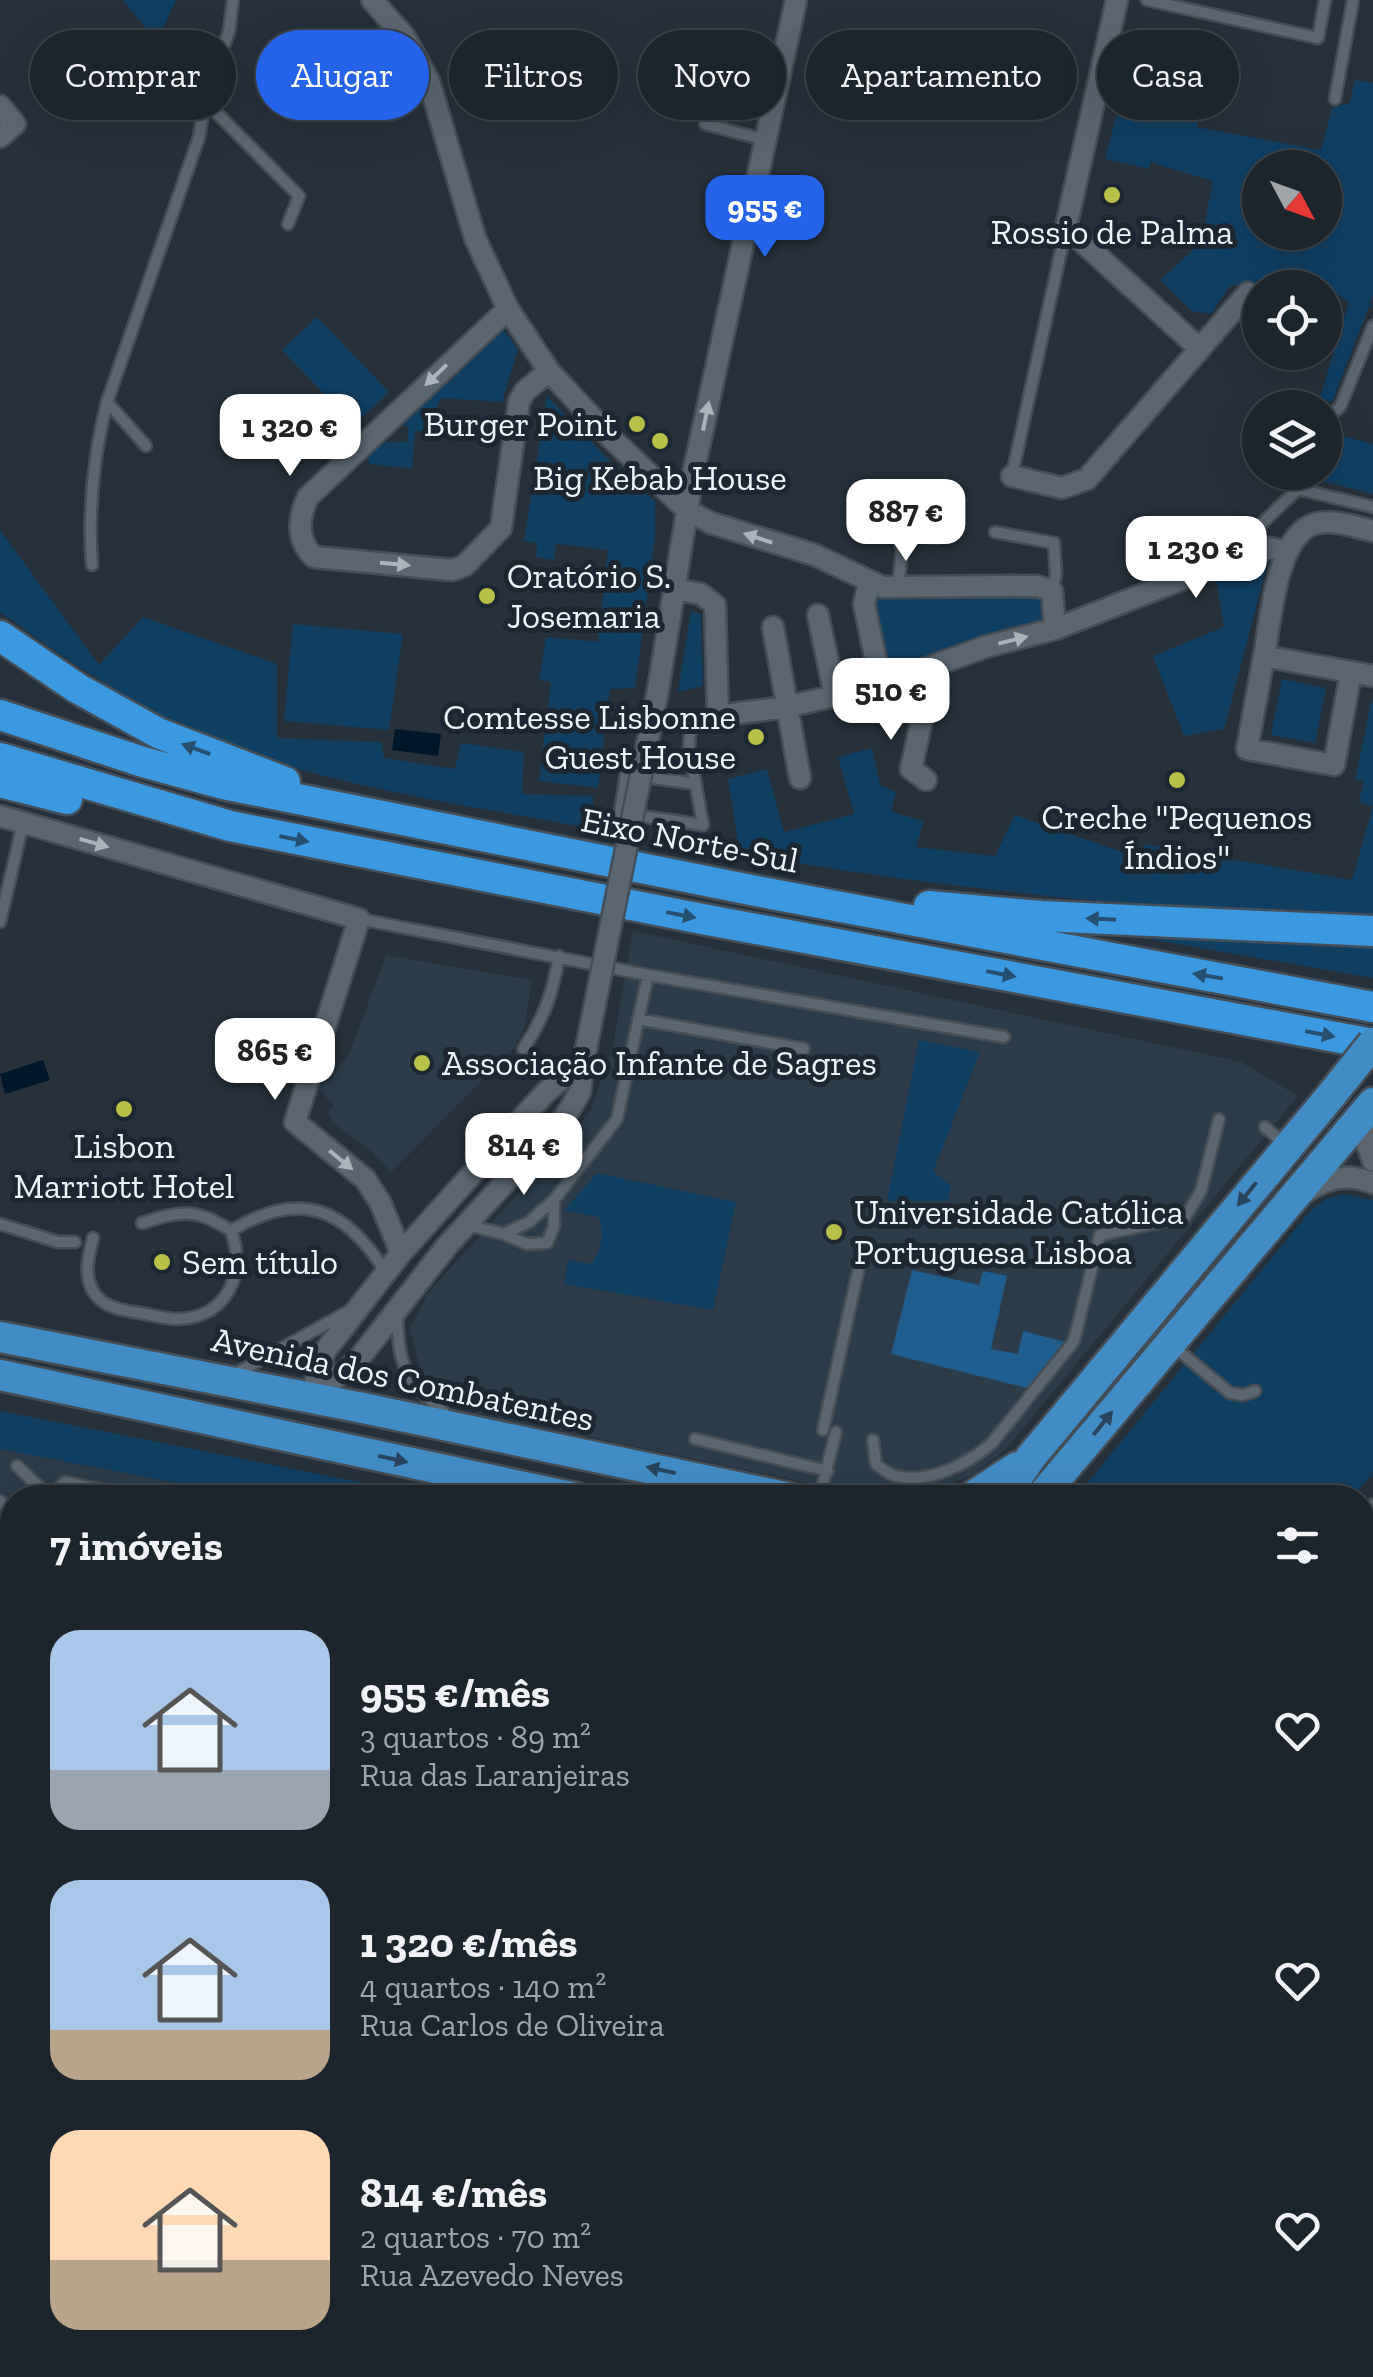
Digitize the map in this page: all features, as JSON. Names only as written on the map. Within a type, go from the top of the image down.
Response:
[{"type":"highway","points":[[0,636],[76,688],[180,744],[387,818]]},
{"type":"highway","points":[[0,704],[66,738]]},
{"type":"highway","name":"Eixo Norte-Sul","points":[[0,715],[223,784],[756,891],[1373,1006]]},
{"type":"highway","points":[[0,758],[198,819]]},
{"type":"highway","points":[[0,782],[99,806],[198,819],[697,918],[1373,1043]]},
{"type":"highway","points":[[756,891],[1041,916],[1373,931]]},
{"type":"main road","points":[[1012,1485],[1276,1137],[1333,1093],[1373,1043]]},
{"type":"main road","points":[[1051,1485],[1373,1104]]},
{"type":"main road","name":"Avenida dos Combatentes","points":[[0,1337],[729,1485]]},
{"type":"main road","points":[[0,1376],[515,1485]]},
{"type":"main road","points":[[298,1439],[310,1398]]},
{"type":"main road","points":[[990,1485],[1032,1457]]},
{"type":"street","points":[[372,0],[404,36],[429,81],[466,210],[492,279],[508,309],[549,371],[599,426],[688,511],[711,523],[815,555],[868,582],[898,588],[1030,586],[1052,591],[1055,629]]},
{"type":"street","points":[[310,1398],[356,1361],[466,1225],[565,1117],[580,1092],[658,690],[688,511],[796,0]]},
{"type":"street","points":[[1117,0],[1066,227],[1199,348]]},
{"type":"street","points":[[0,106],[15,124],[0,137]]},
{"type":"street","points":[[1012,476],[1062,488],[1087,479],[1242,300]]},
{"type":"street","points":[[508,309],[308,497],[301,542],[314,557],[460,568],[500,528],[520,402],[525,390],[549,371]]},
{"type":"street","points":[[1351,672],[1334,765],[1247,749],[1286,552],[1295,535],[1316,523],[1328,522],[1373,531]]},
{"type":"street","points":[[675,588],[702,594],[715,605],[718,716],[786,707],[880,685],[986,646],[1055,629],[1231,560],[1269,548],[1286,552]]},
{"type":"street","points":[[868,582],[864,604],[880,685]]},
{"type":"street","points":[[818,615],[835,696]]},
{"type":"street","points":[[773,627],[800,778]]},
{"type":"street","points":[[1264,656],[1373,676]]},
{"type":"street","points":[[917,672],[921,723],[911,770],[926,780]]},
{"type":"street","points":[[0,816],[359,918],[296,1122],[366,1179],[401,1254]]},
{"type":"street","points":[[310,1398],[325,1350],[401,1254],[544,1094],[584,1059]]},
{"type":"street","points":[[1373,1104],[1364,1136],[1373,1161]]},
{"type":"street","points":[[1288,1205],[1328,1180],[1349,1176],[1373,1183]]},
{"type":"lane","points":[[229,30],[232,0]]},
{"type":"lane","points":[[1147,0],[1318,38],[1325,0]]},
{"type":"lane","points":[[1335,99],[1353,0]]},
{"type":"lane","points":[[92,565],[91,482],[107,402],[202,120]]},
{"type":"lane","points":[[224,120],[299,196],[288,224]]},
{"type":"lane","points":[[706,124],[766,141]]},
{"type":"lane","points":[[1012,476],[1066,227]]},
{"type":"lane","points":[[1342,402],[1373,326]]},
{"type":"lane","points":[[107,402],[146,446]]},
{"type":"lane","points":[[898,588],[902,490]]},
{"type":"lane","points":[[1231,560],[1233,551],[1297,490]]},
{"type":"lane","points":[[1302,490],[1373,507]]},
{"type":"lane","points":[[995,532],[1054,543],[1056,575],[1052,591]]},
{"type":"lane","points":[[898,535],[938,538]]},
{"type":"lane","points":[[696,784],[626,774],[620,812],[703,825],[690,732],[698,722],[718,716]]},
{"type":"lane","points":[[0,922],[23,823]]},
{"type":"lane","points":[[359,918],[648,975],[1004,1037]]},
{"type":"lane","points":[[523,1049],[542,1023],[559,956]]},
{"type":"lane","points":[[504,1234],[529,1222],[554,1200],[618,1119],[648,975]]},
{"type":"lane","points":[[638,1019],[804,1049]]},
{"type":"lane","points":[[873,1440],[876,1464],[894,1476],[938,1474],[978,1455],[992,1443],[1074,1341],[1100,1235],[1185,1218],[1202,1191],[1219,1119]]},
{"type":"lane","points":[[466,1225],[526,1244],[547,1243],[554,1226],[554,1200]]},
{"type":"lane","points":[[230,1230],[264,1213],[313,1208],[333,1215],[353,1229],[369,1244],[386,1273]]},
{"type":"lane","points":[[93,1238],[87,1276],[102,1303],[120,1310],[176,1319],[212,1312],[234,1284],[238,1260],[230,1230],[194,1212],[142,1223]]},
{"type":"lane","points":[[0,1224],[58,1242],[75,1242]]},
{"type":"lane","points":[[824,1430],[863,1249]]},
{"type":"lane","points":[[224,1380],[361,1305]]},
{"type":"lane","points":[[397,1308],[400,1363],[409,1380],[462,1428]]},
{"type":"lane","points":[[1169,1342],[1230,1393],[1243,1395],[1255,1390]]},
{"type":"lane","points":[[823,1485],[836,1432]]},
{"type":"lane","points":[[695,1439],[828,1471]]},
{"type":"lane","points":[[17,1466],[38,1485]]},
{"type":"shaded area","points":[[123,0],[176,0],[162,30],[147,30]]},
{"type":"shaded area","points":[[1355,80],[1373,83],[1373,296],[1337,390],[1322,390],[1328,370],[1342,370],[1342,325],[1349,302],[1342,297],[1342,270],[1242,270],[1242,284],[1230,286],[1211,314],[1192,311],[1160,280],[1201,243],[1213,181],[1149,162],[1150,169],[1105,159],[1115,120],[1198,120],[1197,127],[1321,150],[1332,108],[1350,103]]},
{"type":"shaded area","points":[[317,317],[389,392],[354,425],[282,350]]},
{"type":"shaded area","points":[[499,324],[518,349],[502,402],[442,398],[437,404],[435,432],[415,431],[412,469],[370,464],[365,452],[375,442],[407,442],[409,427],[398,424]]},
{"type":"shaded area","points":[[547,396],[655,501],[655,537],[635,688],[610,689],[598,788],[539,781],[551,682],[539,680],[546,637],[598,642],[608,550],[556,544],[554,560],[536,557],[537,543],[524,541]]},
{"type":"shaded area","points":[[1342,436],[1373,444],[1373,494],[1342,486]]},
{"type":"shaded area","points":[[0,530],[99,665],[143,617],[277,664],[277,738],[381,742],[384,758],[455,769],[461,743],[524,752],[522,794],[593,796],[593,829],[387,791],[305,771],[229,746],[160,714],[62,656],[0,612]]},
{"type":"shaded area","points":[[1267,566],[1224,729],[1184,736],[1153,656],[1224,627],[1216,579]]},
{"type":"shaded area","points":[[869,582],[1052,591],[1055,629],[881,685]]},
{"type":"shaded area","points":[[691,612],[701,614],[703,686],[678,692]]},
{"type":"shaded area","points":[[293,624],[403,634],[389,730],[284,721]]},
{"type":"shaded area","points":[[1282,679],[1326,688],[1315,743],[1271,735]]},
{"type":"shaded area","points":[[1372,699],[1373,806],[1359,802],[1364,780],[1355,780]]},
{"type":"shaded area","points":[[395,729],[441,734],[438,756],[392,750]]},
{"type":"shaded area","points":[[872,748],[880,785],[896,792],[891,812],[924,821],[916,847],[995,856],[1015,815],[1139,858],[1144,844],[1352,880],[1373,806],[1373,914],[1255,913],[979,888],[740,854],[728,779],[767,769],[784,832],[854,814],[838,757]]},
{"type":"shaded area","name":"Universidade Católica Portuguesa Lisboa","points":[[633,931],[1241,1062],[1298,1096],[1007,1448],[973,1475],[946,1485],[817,1485],[467,1411],[424,1384],[410,1329],[427,1294],[591,1110],[613,1046]]},
{"type":"shaded area","points":[[1120,934],[1373,945],[1373,978]]},
{"type":"shaded area","name":"Associação Infante de Sagres","points":[[386,955],[532,980],[524,1029],[514,1048],[391,1172],[371,1151],[333,1123],[328,1111],[334,1105],[317,1088],[348,1057]]},
{"type":"shaded area","points":[[919,1040],[980,1052],[933,1172],[951,1185],[948,1201],[887,1201]]},
{"type":"shaded area","points":[[43,1060],[50,1080],[5,1094],[0,1074]]},
{"type":"shaded area","points":[[597,1173],[736,1202],[713,1310],[564,1284],[568,1260],[592,1264],[600,1247],[599,1217],[564,1211]]},
{"type":"shaded area","points":[[1344,1194],[1373,1200],[1373,1473],[1362,1485],[1086,1485],[1310,1211],[1326,1199]]},
{"type":"shaded area","points":[[912,1270],[979,1285],[983,1271],[1007,1276],[991,1349],[1018,1354],[1023,1331],[1066,1342],[1031,1389],[891,1354]]},
{"type":"shaded area","points":[[0,1411],[374,1485],[0,1485]]},
{"type":"shaded area","points":[[0,1411],[374,1485],[188,1485],[0,1449]]},
{"type":"place","name":"Rossio de Palma","points":[[1112,195]]},
{"type":"place","name":"Burger Point","points":[[637,424]]},
{"type":"place","name":"Big Kebab House","points":[[660,441]]},
{"type":"place","name":"Oratório S. Josemaria","points":[[487,596]]},
{"type":"place","name":"Comtesse Lisbonne Guest House","points":[[756,737]]},
{"type":"place","name":"Creche \"Pequenos Índios\"","points":[[1177,780]]},
{"type":"place","name":"Associação Infante de Sagres","points":[[422,1063]]},
{"type":"place","name":"Lisbon Marriott Hotel","points":[[124,1109]]},
{"type":"place","name":"Universidade Católica Portuguesa Lisboa","points":[[834,1232]]},
{"type":"place","name":"Sem título","points":[[162,1262]]}]
